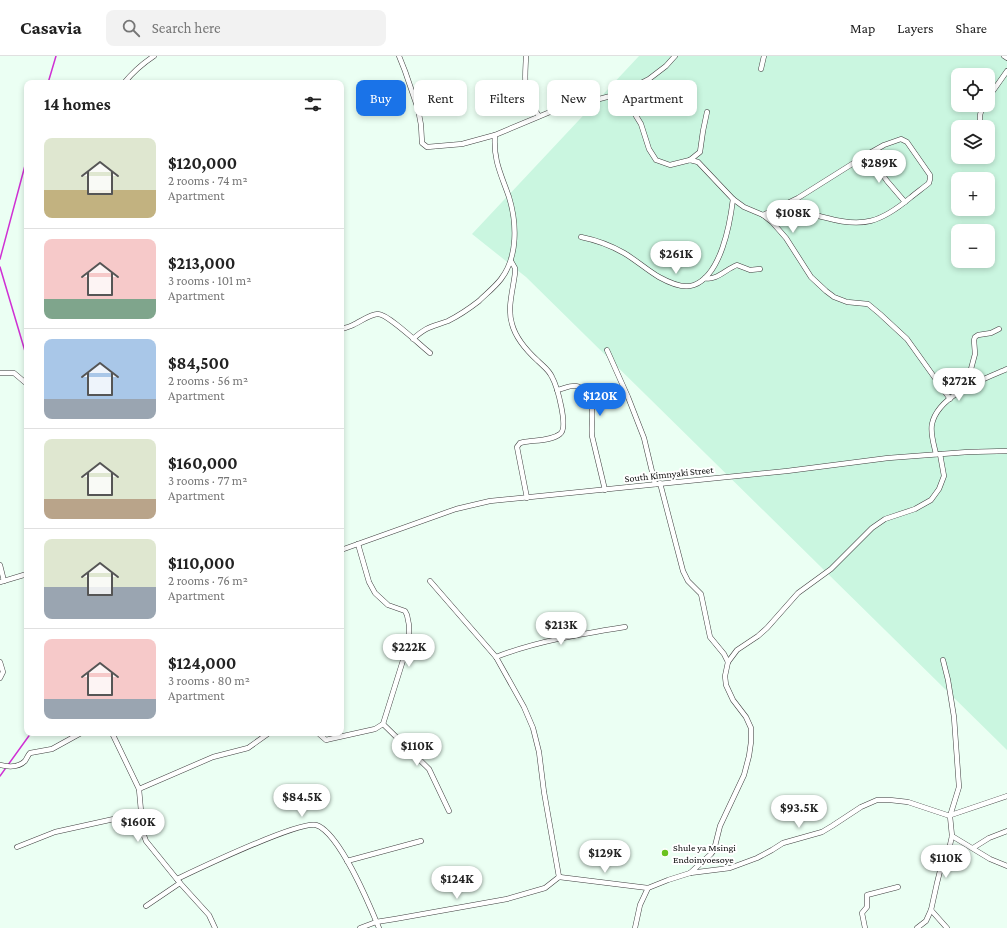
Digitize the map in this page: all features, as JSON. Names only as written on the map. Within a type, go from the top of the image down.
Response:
[{"type":"street","points":[[127,80],[136,69],[154,56]]},
{"type":"street","points":[[399,56],[418,109],[424,145],[427,147],[451,145],[495,135],[563,108],[608,97]]},
{"type":"street","points":[[526,56],[524,79],[525,88],[529,102],[540,116]]},
{"type":"street","points":[[647,80],[666,66],[675,56]]},
{"type":"street","points":[[761,69],[764,56]]},
{"type":"street","points":[[995,88],[1007,71]]},
{"type":"street","points":[[636,116],[641,124],[649,149],[656,160],[670,165],[690,160],[700,152],[707,112]]},
{"type":"street","points":[[413,339],[426,328],[454,318],[477,302],[500,280],[511,261],[514,232],[513,216],[509,199],[496,162],[494,152],[495,135]]},
{"type":"street","points":[[763,215],[792,201],[868,154],[894,140],[901,139],[906,142],[927,169],[930,179],[926,186],[905,202],[884,216],[868,222],[842,222],[811,214],[802,210],[792,201]]},
{"type":"street","points":[[868,154],[887,181],[905,202]]},
{"type":"street","points":[[690,160],[698,162],[703,166],[733,199],[744,207],[763,215],[772,222],[818,285],[840,300],[868,304],[874,308],[907,339],[950,399]]},
{"type":"street","points":[[581,237],[597,240],[607,244],[624,253],[659,277],[672,283],[690,286],[699,283],[705,278],[720,256],[730,222],[733,199]]},
{"type":"street","points":[[511,261],[515,268],[510,310],[512,325],[522,344],[552,376],[557,390],[564,422],[564,429],[561,434],[555,437],[520,443],[517,447],[527,498]]},
{"type":"street","points":[[705,278],[714,278],[737,265],[750,270],[760,269]]},
{"type":"street","points":[[344,328],[373,315],[379,314],[388,318],[430,353]]},
{"type":"street","points":[[972,384],[971,369],[975,354],[975,337],[1000,329]]},
{"type":"street","points":[[607,350],[644,438],[683,571],[688,581],[700,594],[710,636],[724,654],[728,662]]},
{"type":"street","points":[[690,873],[714,850],[723,819],[744,775],[748,762],[751,742],[751,728],[746,717],[733,700],[726,685],[725,676],[728,662],[737,650],[767,628],[798,593],[831,569],[872,528],[885,519],[915,509],[931,500],[940,490],[944,476],[932,433],[932,424],[935,416],[940,408],[958,392],[972,384],[1007,369]]},
{"type":"street","points":[[0,373],[14,374],[24,382]]},
{"type":"street","points":[[557,390],[576,386],[582,389],[590,402],[592,412],[592,436],[605,490]]},
{"type":"street","name":"South Kimnyaki Street","points":[[344,549],[468,505],[490,501],[787,471],[888,458],[968,452],[1007,451]]},
{"type":"street","points":[[344,736],[375,728],[383,724],[405,654],[409,636],[409,625],[405,611],[388,605],[375,593],[369,582],[358,544]]},
{"type":"street","points":[[0,565],[2,582],[24,575]]},
{"type":"street","points":[[430,581],[496,657],[524,707],[533,728],[541,765],[545,798],[559,877]]},
{"type":"street","points":[[496,657],[540,642],[624,627]]},
{"type":"street","points":[[917,928],[926,921],[931,910],[936,883],[952,836],[951,815],[958,793],[959,782],[952,701],[943,660]]},
{"type":"street","points":[[0,662],[2,672],[0,678]]},
{"type":"street","points":[[383,724],[429,769],[449,811]]},
{"type":"street","points":[[0,765],[9,767],[20,764],[25,761],[30,753],[52,748],[75,736]]},
{"type":"street","points":[[113,736],[139,789],[140,813],[143,833],[146,841],[152,851],[209,915],[215,928]]},
{"type":"street","points":[[139,789],[213,757],[248,748],[265,736]]},
{"type":"street","points":[[321,736],[326,740],[342,736]]},
{"type":"street","points":[[360,928],[376,922],[506,900],[545,888],[559,877],[648,888],[690,873],[730,868],[757,858],[783,843],[822,832],[861,807],[877,800],[908,802],[951,815],[1007,796]]},
{"type":"street","points":[[17,847],[55,832],[140,813]]},
{"type":"street","points":[[146,906],[178,881],[240,851],[289,831],[308,825],[316,825],[331,837],[348,861],[378,928]]},
{"type":"street","points":[[972,848],[989,838],[1007,831]]},
{"type":"street","points":[[952,836],[990,859],[1007,866]]},
{"type":"street","points":[[348,861],[421,841]]},
{"type":"street","points":[[865,928],[862,913],[867,907],[867,895],[898,887]]},
{"type":"street","points":[[635,928],[640,906],[648,888]]},
{"type":"street","points":[[931,910],[948,928]]},
{"type":"green space","points":[[639,56],[1007,56],[1007,750],[526,277],[472,234],[583,116],[600,116],[600,98],[608,89],[608,116],[697,116],[697,80],[616,80]]},
{"type":"waterway","points":[[49,80],[56,56]]},
{"type":"waterway","points":[[0,259],[24,169]]},
{"type":"waterway","points":[[0,267],[24,348]]},
{"type":"waterway","points":[[0,776],[29,736]]},
{"type":"place","name":"Shule ya Msingi Endoinyoesoye","points":[[665,853]]}]
